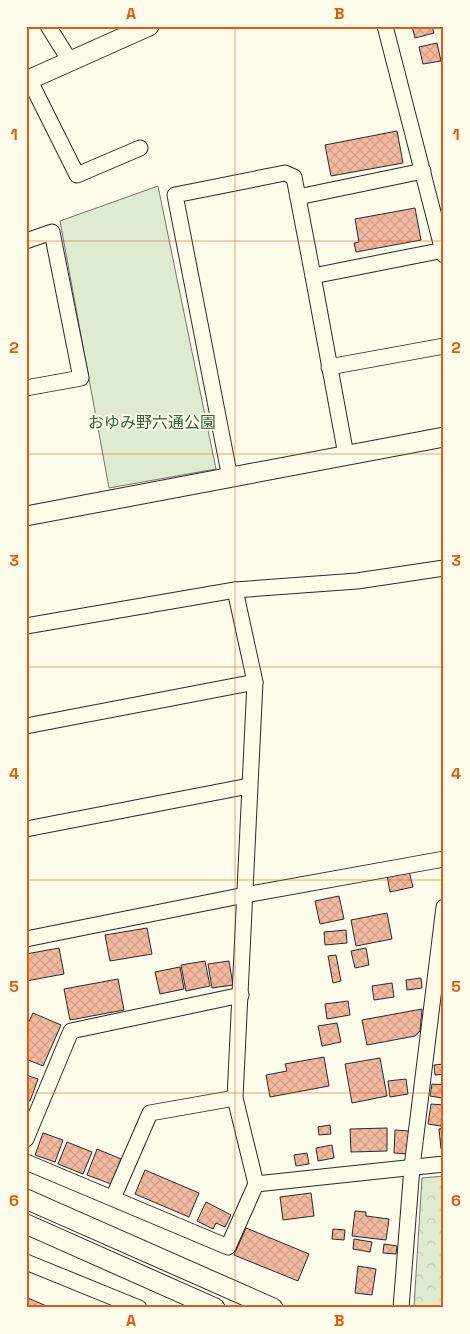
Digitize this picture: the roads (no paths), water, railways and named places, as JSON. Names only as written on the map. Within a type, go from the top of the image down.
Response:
[{"type":"street","points":[[48,26],[70,61]]},
{"type":"street","points":[[140,148],[77,175],[28,80],[149,26]]},
{"type":"street","points":[[312,276],[443,252],[385,26]]},
{"type":"street","points":[[298,197],[423,171]]},
{"type":"street","points":[[230,478],[175,195],[286,173],[294,177],[346,455]]},
{"type":"street","points":[[26,241],[52,232],[82,378],[26,388]]},
{"type":"street","points":[[329,367],[444,346]]},
{"type":"street","points":[[26,516],[444,437]]},
{"type":"street","points":[[26,626],[235,590],[357,581],[444,568]]},
{"type":"street","points":[[26,1162],[228,1247],[256,1184],[235,1098],[255,682],[235,590]]},
{"type":"street","points":[[26,726],[255,682]]},
{"type":"street","points":[[26,829],[249,786]]},
{"type":"street","points":[[26,939],[246,895],[444,859]]},
{"type":"street","points":[[401,1308],[412,1167],[444,907]]},
{"type":"street","points":[[26,1138],[71,1031],[241,995]]},
{"type":"street","points":[[113,1198],[150,1113],[235,1098]]},
{"type":"street","points":[[256,1184],[444,1164]]},
{"type":"street","points":[[26,1199],[273,1308]]},
{"type":"street","points":[[26,1224],[215,1308]]},
{"type":"street","points":[[26,1262],[139,1308]]},
{"type":"park label","name":"おゆみ野六通公園","points":[[152,422]]}]
